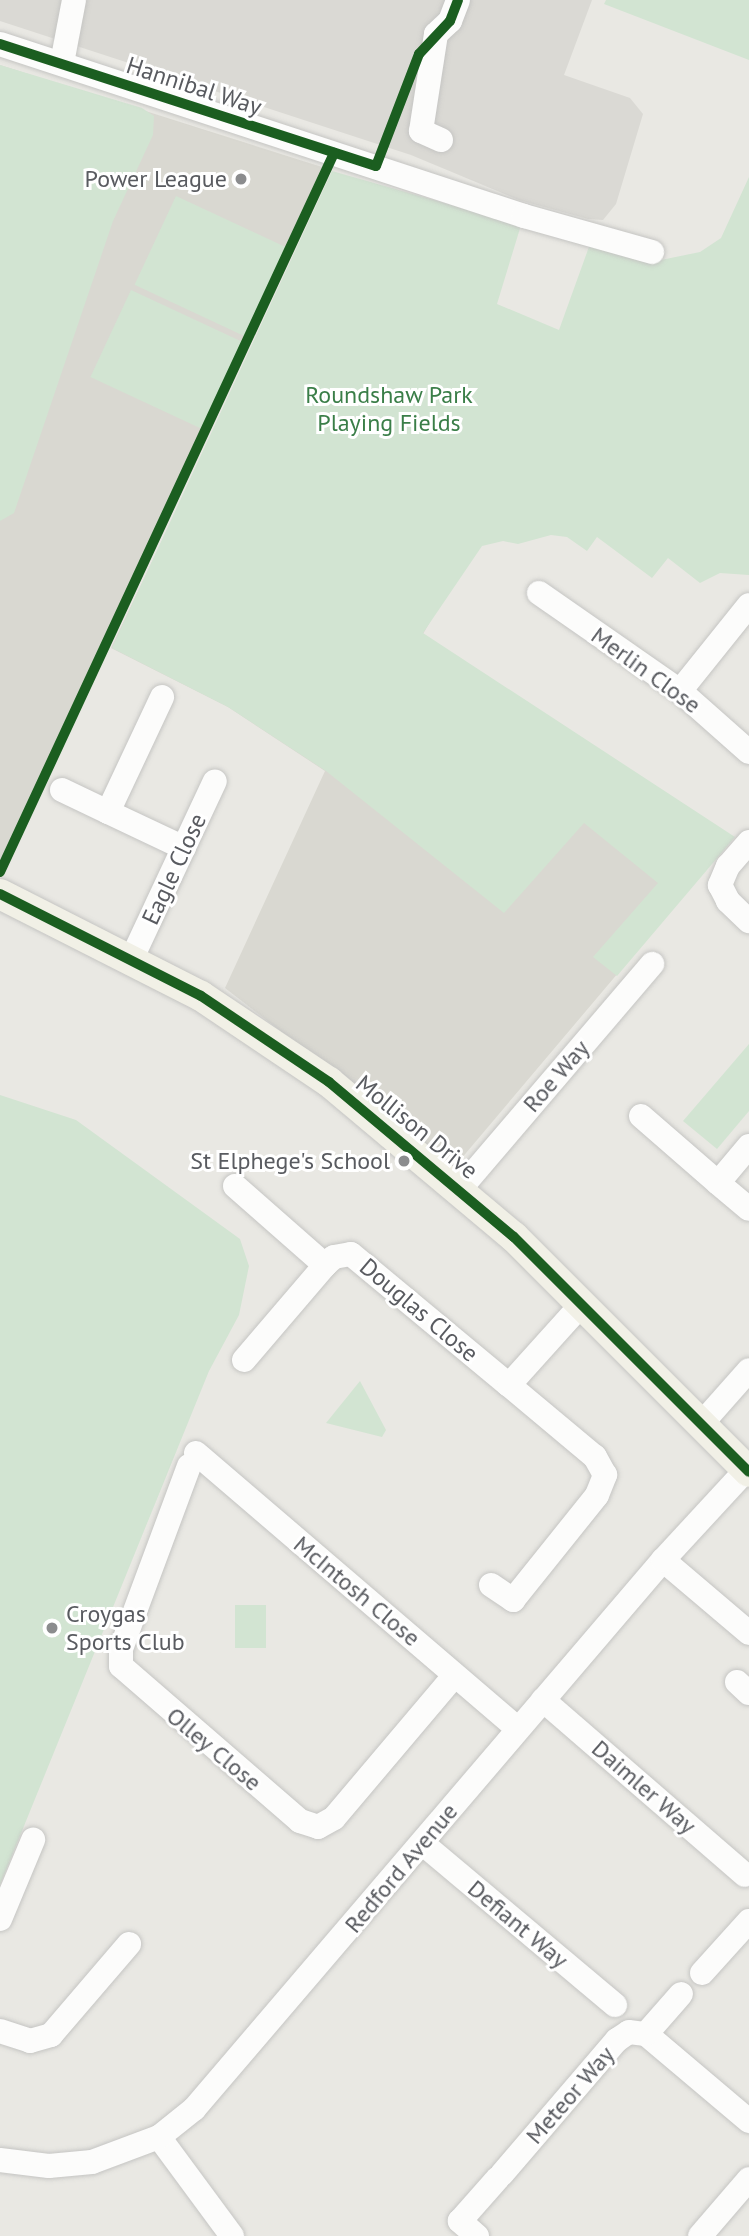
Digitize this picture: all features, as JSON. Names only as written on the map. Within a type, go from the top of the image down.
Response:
[{"type":"main road","name":"Mollison Drive","points":[[9,898],[132,958],[230,1014],[303,1063],[460,1189],[704,1422],[748,1471]]},
{"type":"street","points":[[62,63],[74,0]]},
{"type":"street","points":[[441,140],[421,131],[436,34],[450,21],[458,0]]},
{"type":"street","name":"Hannibal Way","points":[[0,44],[524,216],[652,252]]},
{"type":"street","name":"Merlin Close","points":[[539,593],[680,691],[749,752]]},
{"type":"street","points":[[680,691],[749,605]]},
{"type":"street","points":[[108,812],[162,697]]},
{"type":"street","name":"Eagle Close","points":[[132,958],[215,781]]},
{"type":"street","points":[[62,790],[184,848]]},
{"type":"street","points":[[749,842],[728,866],[720,885],[728,901],[749,921]]},
{"type":"street","name":"Roe Way","points":[[460,1189],[652,964]]},
{"type":"street","points":[[641,1116],[749,1209]]},
{"type":"street","points":[[718,1183],[749,1146]]},
{"type":"street","name":"Douglas Close","points":[[235,1186],[325,1265]]},
{"type":"street","name":"Douglas Close","points":[[244,1360],[325,1265],[342,1254],[358,1258],[595,1457],[605,1475],[597,1495],[513,1600],[491,1585]]},
{"type":"street","points":[[509,1385],[582,1304]]},
{"type":"street","points":[[704,1422],[749,1370]]},
{"type":"street","name":"McIntosh Close","points":[[192,1460],[518,1729]]},
{"type":"street","name":"Olley Close","points":[[192,1460],[121,1649],[121,1666],[300,1821],[318,1827],[334,1818],[455,1675]]},
{"type":"street","name":"Redford Avenue","points":[[0,2160],[67,2166],[111,2156],[159,2137],[194,2109],[319,1966],[663,1560],[748,1471]]},
{"type":"street","points":[[663,1560],[749,1633]]},
{"type":"street","name":"Daimler Way","points":[[543,1700],[745,1875]]},
{"type":"street","points":[[0,1920],[33,1840]]},
{"type":"street","name":"Defiant Way","points":[[422,1843],[615,2005]]},
{"type":"street","points":[[702,1973],[749,1922]]},
{"type":"street","points":[[0,2031],[30,2041],[51,2035],[129,1944]]},
{"type":"street","name":"Meteor Way","points":[[646,2034],[681,1994]]},
{"type":"street","name":"Meteor Way","points":[[477,2236],[460,2221],[617,2040],[629,2032],[646,2034],[749,2122]]},
{"type":"street","points":[[159,2137],[232,2236]]},
{"type":"street","points":[[701,2236],[749,2179]]},
{"type":"shaded area","points":[[0,0],[592,0],[564,75],[630,98],[643,114],[616,204],[603,220],[588,219],[519,200],[411,155],[0,21]]},
{"type":"shaded area","points":[[0,65],[322,167],[0,866]]},
{"type":"shaded area","points":[[198,465],[434,615],[423,634],[733,837],[455,1166],[225,988],[325,771],[228,707],[111,648]]},
{"type":"green space","points":[[606,0],[749,0],[749,60],[604,4]]},
{"type":"green space","points":[[0,65],[142,108],[154,116],[153,135],[113,221],[14,513],[0,521]]},
{"type":"green space","name":"Roundshaw Park Playing Fields","points":[[332,171],[521,225],[497,304],[559,330],[590,244],[656,261],[700,252],[721,238],[749,177],[749,575],[720,573],[700,583],[668,558],[652,578],[597,537],[587,551],[567,537],[551,535],[518,544],[503,541],[482,546],[423,633],[735,837],[617,976],[593,957],[658,883],[584,823],[504,913],[326,771],[228,707],[112,648]]},
{"type":"green space","points":[[176,196],[287,248],[245,336],[135,285]]},
{"type":"green space","points":[[131,290],[242,342],[201,429],[90,377]]},
{"type":"green space","points":[[749,1044],[749,1111],[717,1149],[683,1121]]},
{"type":"green space","name":"Croygas Sports Club","points":[[0,1095],[76,1120],[240,1239],[249,1266],[239,1315],[209,1371],[0,1885]]},
{"type":"green space","points":[[360,1381],[386,1430],[382,1437],[326,1423]]},
{"type":"green space","points":[[235,1605],[266,1605],[266,1648],[235,1648]]},
{"type":"cycle path","points":[[0,44],[376,166],[419,54],[450,21],[458,0]]},
{"type":"cycle path","points":[[0,872],[334,153]]},
{"type":"cycle path","points":[[0,894],[201,996],[329,1082],[514,1237],[749,1472]]},
{"type":"place","name":"Power League","points":[[241,179]]},
{"type":"place","name":"St Elphege's School","points":[[404,1161]]},
{"type":"place","name":"Croygas Sports Club","points":[[52,1628]]}]
